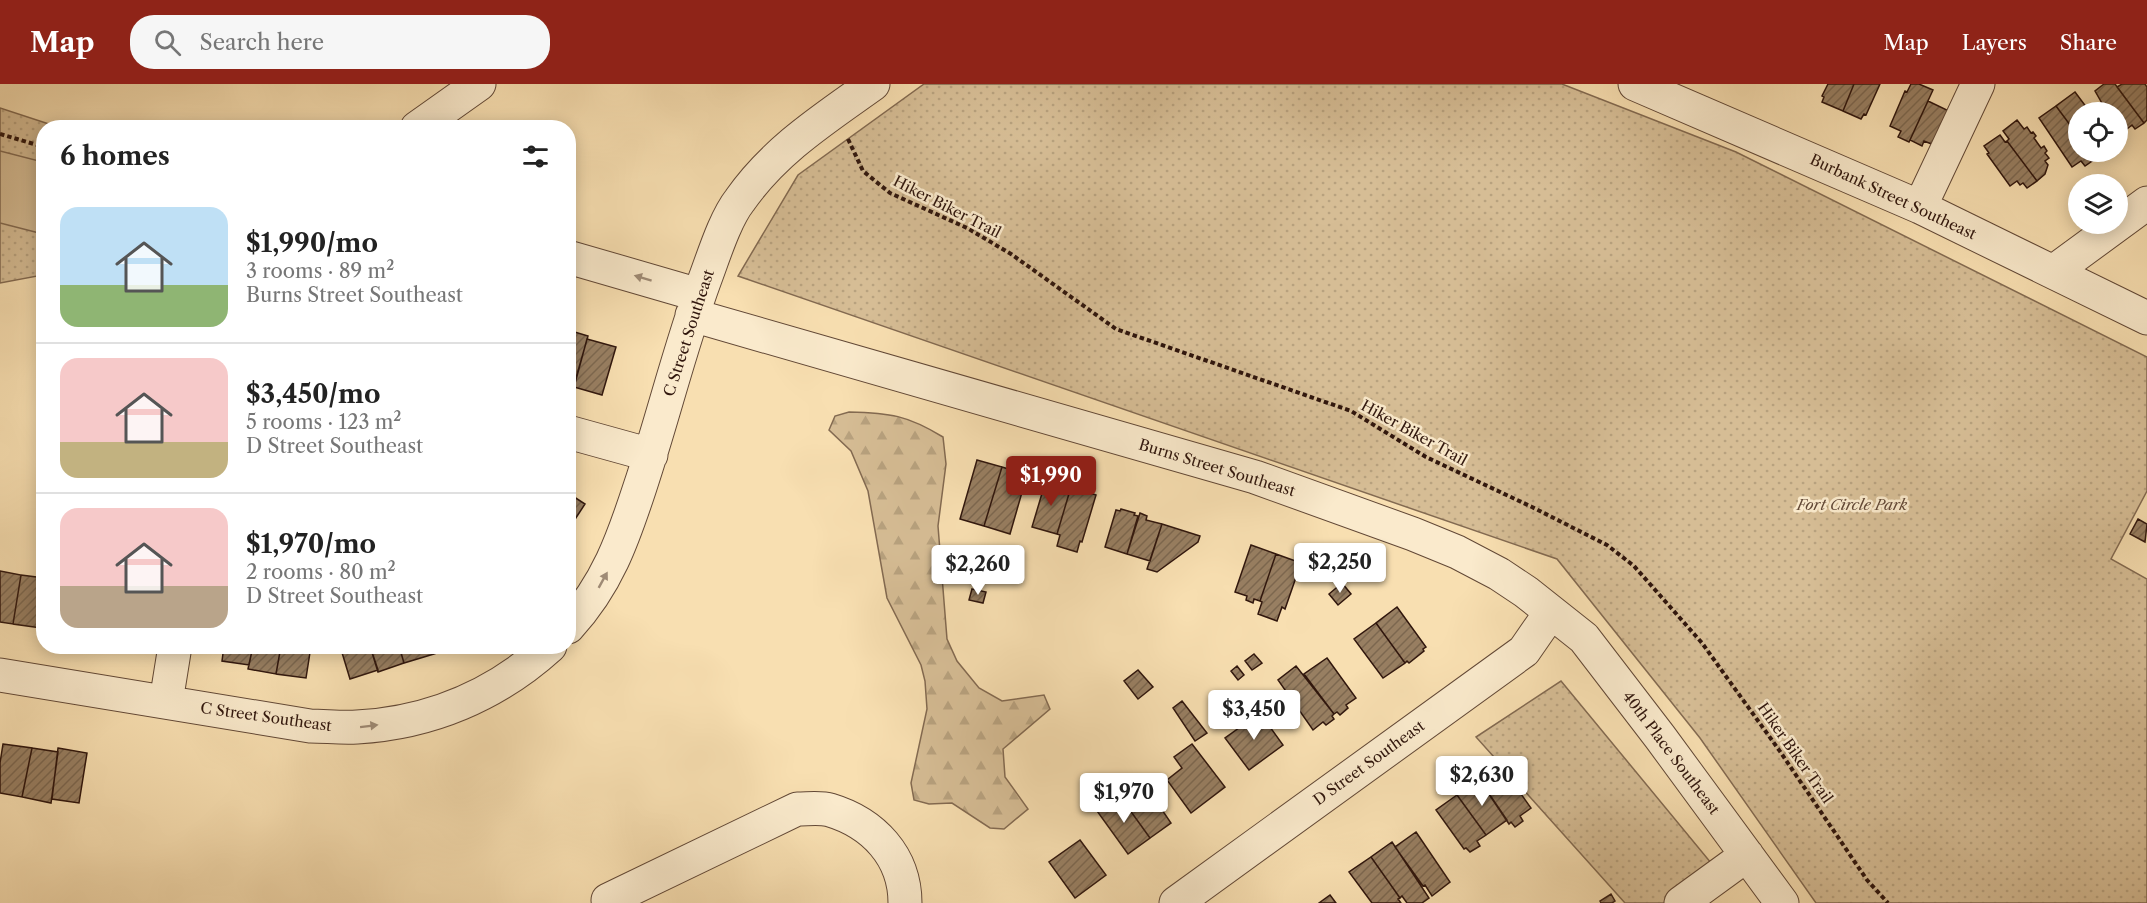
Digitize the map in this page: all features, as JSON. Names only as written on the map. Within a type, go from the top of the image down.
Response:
[{"type":"street","points":[[428,120],[478,84]]},
{"type":"street","name":"C Street Southeast","points":[[576,617],[598,589],[616,556],[651,455],[695,305],[716,250],[738,202],[772,161],[795,140],[873,84]]},
{"type":"street","name":"Burbank Street Southeast","points":[[1635,84],[1920,207],[2147,318]]},
{"type":"street","points":[[1920,207],[1978,84]]},
{"type":"street","points":[[2053,272],[2147,203]]},
{"type":"street","name":"Burns Street Southeast","points":[[576,260],[695,305],[1255,477],[1413,534],[1457,552],[1499,574],[1551,612]]},
{"type":"street","points":[[576,434],[651,455]]},
{"type":"street","name":"40th Place Southeast","points":[[1551,612],[1584,638],[1782,903]]},
{"type":"street","name":"D Street Southeast","points":[[1176,903],[1524,651],[1551,612]]},
{"type":"street","points":[[166,702],[174,654]]},
{"type":"street","name":"C Street Southeast","points":[[0,675],[310,726],[356,727],[401,722],[468,701],[502,684],[542,654]]},
{"type":"street","points":[[608,900],[797,809],[828,809],[858,821],[879,837],[894,855],[903,878],[905,903]]},
{"type":"street","points":[[1681,903],[1747,855]]},
{"type":"path","name":"Hiker Biker Trail","points":[[833,112],[863,171],[890,193],[967,228],[1011,254],[1116,329],[1351,411],[1426,457],[1607,545],[1634,566],[1702,643],[1826,817],[1867,880],[1888,903]]},
{"type":"path","points":[[0,134],[36,145]]},
{"type":"green space","name":"Fort Circle Park","points":[[924,84],[1562,84],[1736,152],[2147,357],[2147,491],[2111,559],[2147,579],[2147,903],[1816,903],[1700,738],[1557,559],[738,276],[798,175]]},
{"type":"green space","points":[[0,108],[37,120],[36,276],[0,283]]},
{"type":"green space","points":[[0,151],[36,160],[36,232],[0,223]]},
{"type":"green space","points":[[849,412],[898,417],[919,424],[943,437],[946,464],[938,526],[947,639],[957,661],[979,688],[1002,701],[1044,695],[1050,709],[1003,749],[1005,777],[1028,809],[1004,829],[990,828],[952,803],[929,804],[914,800],[911,783],[927,709],[925,681],[921,665],[887,598],[868,491],[851,451],[829,430],[835,416]]},
{"type":"green space","points":[[1561,681],[1721,875],[1677,903],[1625,903],[1476,737]]},
{"type":"building","points":[[1828,84],[1854,84],[1843,111],[1822,102],[1824,97],[1822,96]]},
{"type":"building","points":[[1854,84],[1880,84],[1866,115],[1864,114],[1861,119],[1843,111]]},
{"type":"building","points":[[1911,84],[1919,84],[1933,90],[1909,142],[1898,137],[1901,131],[1890,126],[1905,91],[1907,92]]},
{"type":"building","points":[[2104,84],[2115,84],[2144,123],[2135,129],[2132,125],[2128,128],[2128,102],[2101,102],[2095,91]]},
{"type":"building","points":[[2122,84],[2145,84],[2147,87],[2147,120],[2144,123],[2117,87]]},
{"type":"building","points":[[2075,92],[2082,102],[2068,102],[2068,122],[2056,106]]},
{"type":"building","points":[[1928,101],[1949,111],[1934,145],[1924,141],[1922,146],[1910,140]]},
{"type":"building","points":[[2056,106],[2068,122],[2068,161],[2039,118]]},
{"type":"building","points":[[2017,120],[2024,129],[2027,127],[2031,133],[2033,132],[2041,148],[2044,146],[2047,151],[2045,153],[2049,158],[2045,161],[2048,165],[2045,174],[2037,181],[2007,141],[2009,139],[2003,131]]},
{"type":"building","points":[[2000,135],[2037,181],[2027,188],[2023,183],[2020,185],[2017,181],[2010,186],[1987,154],[1989,153],[1984,146]]},
{"type":"building","points":[[2069,162],[2080,162],[2072,167]]},
{"type":"building","points":[[576,332],[588,336],[576,378]]},
{"type":"building","points":[[587,339],[616,347],[602,395],[576,388]]},
{"type":"building","points":[[977,460],[1002,467],[984,526],[960,519]]},
{"type":"building","points":[[1002,467],[1027,475],[1010,534],[984,526]]},
{"type":"building","points":[[1046,480],[1071,487],[1057,534],[1032,527]]},
{"type":"building","points":[[1071,487],[1096,495],[1077,552],[1057,546],[1060,535],[1057,534]]},
{"type":"building","points":[[576,498],[585,504],[576,518]]},
{"type":"building","points":[[1121,509],[1138,516],[1127,554],[1105,547],[1116,510]]},
{"type":"building","points":[[1140,513],[1147,516],[1146,520],[1162,524],[1150,561],[1127,554]]},
{"type":"building","points":[[2138,519],[2147,524],[2145,542],[2130,534]]},
{"type":"building","points":[[1162,524],[1200,536],[1198,542],[1157,572],[1147,569]]},
{"type":"building","points":[[1251,545],[1276,554],[1260,601],[1254,599],[1253,603],[1246,600],[1247,596],[1235,592]]},
{"type":"building","points":[[1276,554],[1301,563],[1285,609],[1282,607],[1277,621],[1258,614],[1262,602],[1260,601]]},
{"type":"building","points":[[0,571],[21,575],[13,624],[0,622]]},
{"type":"building","points":[[21,575],[36,577],[36,627],[13,624]]},
{"type":"building","points":[[1342,583],[1351,594],[1338,605],[1329,594]]},
{"type":"building","points":[[972,589],[986,592],[983,603],[969,600]]},
{"type":"building","points":[[1397,607],[1426,647],[1409,663],[1407,661],[1405,663],[1376,623]]},
{"type":"building","points":[[1376,623],[1405,663],[1383,678],[1354,639]]},
{"type":"building","points":[[223,654],[251,654],[249,665],[222,661]]},
{"type":"building","points":[[251,654],[280,654],[276,674],[248,669]]},
{"type":"building","points":[[280,654],[310,654],[306,678],[276,674]]},
{"type":"building","points":[[342,654],[373,654],[378,670],[350,679]]},
{"type":"building","points":[[372,654],[401,654],[404,663],[378,672]]},
{"type":"building","points":[[401,654],[434,654],[404,663]]},
{"type":"building","points":[[1254,654],[1262,663],[1252,670],[1245,661]]},
{"type":"building","points":[[1327,658],[1356,698],[1346,705],[1348,708],[1340,715],[1337,712],[1334,714],[1304,674]]},
{"type":"building","points":[[1237,666],[1244,675],[1238,680],[1231,671]]},
{"type":"building","points":[[1296,666],[1334,714],[1332,716],[1334,719],[1326,725],[1323,722],[1313,730],[1278,680]]},
{"type":"building","points":[[1138,670],[1153,687],[1138,699],[1124,681]]},
{"type":"building","points":[[1182,701],[1207,733],[1195,741],[1173,708]]},
{"type":"building","points":[[1260,713],[1283,745],[1249,770],[1225,738]]},
{"type":"building","points":[[3,744],[32,748],[22,797],[0,793],[0,763]]},
{"type":"building","points":[[1192,744],[1225,787],[1191,813],[1167,780],[1182,768],[1174,757]]},
{"type":"building","points":[[32,748],[58,752],[51,803],[22,797]]},
{"type":"building","points":[[58,748],[87,753],[79,803],[52,799]]},
{"type":"building","points":[[1503,769],[1531,808],[1520,816],[1523,821],[1515,827],[1511,822],[1509,824],[1482,784]]},
{"type":"building","points":[[1141,779],[1171,823],[1150,838],[1119,795]]},
{"type":"building","points":[[1479,779],[1507,820],[1486,835],[1457,795]]},
{"type":"building","points":[[1119,795],[1150,838],[1128,854],[1097,811]]},
{"type":"building","points":[[1457,795],[1486,835],[1477,841],[1480,846],[1470,852],[1464,849],[1436,810]]},
{"type":"building","points":[[1416,832],[1450,882],[1432,896],[1395,847]]},
{"type":"building","points":[[1080,840],[1106,875],[1075,898],[1049,862]]},
{"type":"building","points":[[1392,842],[1429,898],[1422,903],[1407,903],[1402,896],[1400,898],[1371,857]]},
{"type":"building","points":[[1371,857],[1400,898],[1398,899],[1401,903],[1372,903],[1349,872]]},
{"type":"building","points":[[1611,894],[1615,901],[1601,903],[1600,901]]},
{"type":"building","points":[[1330,895],[1336,903],[1319,903]]}]
